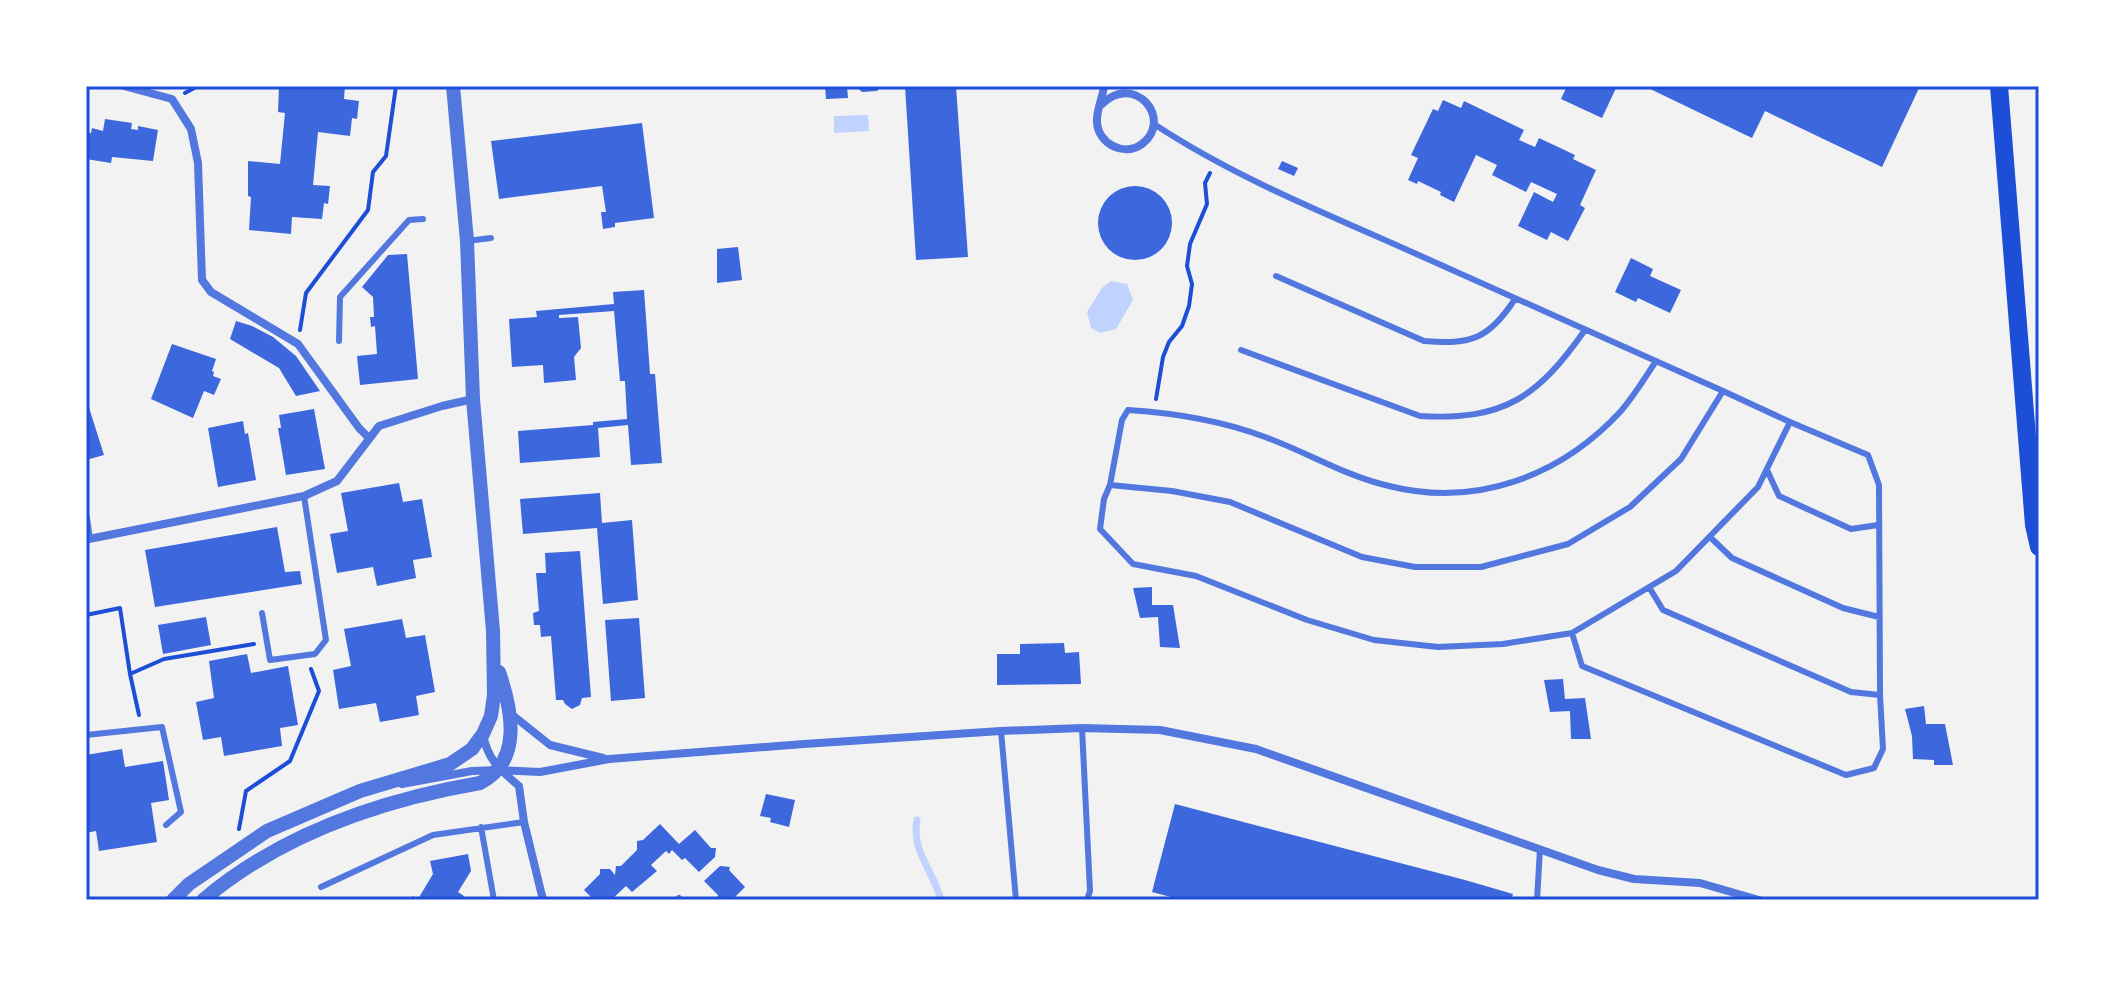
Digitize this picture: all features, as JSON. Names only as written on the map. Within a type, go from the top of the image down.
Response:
[{"type":"highway","points":[[1999,86],[2034,525],[2039,547]]},
{"type":"street","points":[[124,86],[172,99],[191,129],[198,163],[202,280],[211,292],[298,344],[369,438]]},
{"type":"street","points":[[173,900],[189,884],[267,831],[360,791],[450,764],[472,749],[491,716],[494,656],[473,399],[467,241],[453,86]]},
{"type":"street","points":[[1104,86],[1097,123],[1104,140],[1111,146],[1129,149],[1138,146],[1151,133],[1154,124],[1153,115],[1138,86]]},
{"type":"street","points":[[1101,105],[1108,98],[1127,92],[1145,100]]},
{"type":"street","points":[[86,518],[88,542],[304,496],[337,481],[379,426],[473,399]]},
{"type":"street","points":[[203,900],[258,861],[322,827],[425,794],[480,783],[499,770],[509,749],[512,723],[494,656]]},
{"type":"street","points":[[509,713],[550,745],[609,759]]},
{"type":"street","points":[[379,786],[414,783],[472,771],[540,772],[609,759],[1001,731],[1082,728],[1160,730],[1256,749],[1598,870],[1634,879],[1700,883],[1759,900]]},
{"type":"street","points":[[483,734],[488,755],[499,770],[519,786],[524,822],[543,900]]},
{"type":"lane","points":[[1154,124],[1264,186],[1868,455],[1879,485],[1883,749],[1874,768],[1846,775],[1582,666],[1572,633]]},
{"type":"lane","points":[[339,341],[340,297],[409,220],[423,219]]},
{"type":"lane","points":[[467,241],[491,238]]},
{"type":"lane","points":[[1276,276],[1424,341],[1450,343],[1488,332],[1501,320],[1515,299]]},
{"type":"lane","points":[[1241,350],[1420,416],[1450,418],[1504,408],[1521,397],[1544,381],[1564,360],[1585,330]]},
{"type":"lane","points":[[1656,361],[1622,409],[1594,437],[1563,459],[1530,478],[1458,493],[1422,492],[1345,473],[1263,436],[1221,423],[1128,410],[1122,420],[1100,529],[1133,564],[1196,576],[1307,620],[1374,640],[1438,647],[1503,644],[1572,633],[1676,571],[1758,487],[1790,422]]},
{"type":"lane","points":[[1110,485],[1172,491],[1230,502],[1362,557],[1415,567],[1481,567],[1568,544],[1630,507],[1681,459],[1723,391]]},
{"type":"lane","points":[[1767,470],[1779,496],[1851,529],[1878,525]]},
{"type":"lane","points":[[262,613],[270,660],[315,654],[326,640],[304,496]]},
{"type":"lane","points":[[1710,537],[1732,558],[1843,608],[1879,617]]},
{"type":"lane","points":[[1649,587],[1663,610],[1851,692],[1880,695]]},
{"type":"lane","points":[[86,730],[86,735],[162,727],[181,812],[166,825]]},
{"type":"lane","points":[[1082,728],[1090,891],[1087,900]]},
{"type":"lane","points":[[1001,731],[1016,900]]},
{"type":"lane","points":[[321,887],[433,835],[524,822]]},
{"type":"lane","points":[[481,827],[494,900]]},
{"type":"lane","points":[[1537,900],[1540,849]]},
{"type":"path","points":[[298,344],[306,293],[368,210],[373,172],[386,156],[396,86]]},
{"type":"path","points":[[1154,412],[1163,357],[1169,342],[1182,326],[1189,306],[1192,284],[1187,266],[1190,244],[1207,204],[1205,183],[1216,160]]},
{"type":"path","points":[[86,615],[120,608],[130,674],[143,730]]},
{"type":"path","points":[[130,674],[164,659],[267,642]]},
{"type":"path","points":[[240,836],[238,824],[246,791],[290,761],[319,691],[306,655]]},
{"type":"water","points":[[868,115],[869,131],[834,133],[834,116]]},
{"type":"water","points":[[1111,281],[1127,284],[1133,300],[1116,329],[1100,333],[1091,328],[1087,312],[1102,288]]},
{"type":"building","points":[[279,86],[345,86],[344,99],[359,101],[357,119],[352,118],[350,136],[318,132],[313,185],[330,186],[328,204],[324,203],[322,219],[292,217],[291,234],[249,230],[251,197],[248,196],[248,161],[280,164],[285,113],[278,112]]},
{"type":"building","points":[[825,86],[847,86],[848,98],[826,99]]},
{"type":"building","points":[[856,86],[882,86],[877,91],[862,92]]},
{"type":"building","points":[[905,86],[956,86],[968,257],[916,260]]},
{"type":"building","points":[[1567,86],[1617,86],[1602,118],[1561,99]]},
{"type":"building","points":[[1644,86],[1920,86],[1882,167],[1765,111],[1752,138]]},
{"type":"building","points":[[1443,100],[1461,108],[1464,101],[1524,130],[1519,140],[1535,147],[1539,138],[1575,155],[1573,159],[1596,170],[1580,205],[1585,208],[1568,241],[1551,232],[1547,240],[1518,226],[1534,192],[1553,202],[1557,194],[1531,182],[1526,192],[1492,175],[1497,165],[1476,155],[1454,202],[1418,181],[1417,184],[1408,180],[1418,158],[1411,155],[1433,109],[1438,111]]},
{"type":"building","points":[[105,119],[132,123],[131,129],[138,130],[138,126],[158,130],[153,161],[112,157],[111,163],[86,159],[86,132],[91,133],[92,128],[103,131]]},
{"type":"building","points":[[642,123],[654,218],[615,223],[615,227],[603,229],[601,212],[606,212],[602,186],[499,199],[491,141]]},
{"type":"building","points":[[1282,161],[1298,168],[1294,176],[1278,169]]},
{"type":"building","points":[[1135,186],[1149,189],[1161,197],[1169,209],[1172,223],[1169,237],[1161,249],[1149,257],[1135,260],[1121,257],[1109,249],[1101,237],[1098,223],[1101,209],[1109,197],[1121,189]]},
{"type":"building","points":[[738,247],[742,280],[717,283],[717,249]]},
{"type":"building","points":[[407,254],[418,379],[360,385],[357,356],[377,354],[375,326],[371,327],[370,317],[374,317],[373,297],[362,287],[388,255]]},
{"type":"building","points":[[1631,258],[1653,269],[1650,276],[1681,290],[1670,313],[1638,298],[1636,302],[1615,292]]},
{"type":"building","points":[[644,290],[650,374],[655,374],[662,463],[631,465],[628,425],[598,428],[600,457],[520,463],[518,431],[627,419],[625,381],[620,381],[614,311],[559,315],[559,318],[578,317],[581,348],[574,357],[576,380],[544,383],[543,365],[512,367],[509,319],[537,317],[536,311],[614,304],[613,292]]},
{"type":"building","points":[[236,321],[273,337],[296,356],[320,391],[296,396],[279,368],[230,339]]},
{"type":"building","points":[[172,344],[216,359],[213,376],[221,379],[214,395],[204,391],[193,418],[151,399]]},
{"type":"building","points":[[86,398],[104,455],[86,460]]},
{"type":"building","points":[[314,409],[325,469],[286,475],[278,428],[281,428],[279,415]]},
{"type":"building","points":[[243,421],[256,480],[218,487],[208,428]]},
{"type":"building","points":[[399,483],[403,502],[422,499],[432,557],[413,560],[416,578],[377,586],[373,567],[337,573],[330,534],[348,531],[341,493]]},
{"type":"building","points":[[600,493],[602,523],[632,520],[638,600],[603,604],[597,528],[523,534],[520,499]]},
{"type":"building","points":[[277,527],[285,572],[300,571],[302,584],[155,607],[145,550]]},
{"type":"building","points":[[580,551],[591,697],[582,698],[580,705],[572,709],[563,700],[556,700],[551,636],[541,637],[540,625],[534,625],[533,613],[539,611],[536,573],[546,573],[545,553]]},
{"type":"building","points":[[1152,587],[1152,605],[1173,605],[1180,648],[1160,647],[1158,617],[1140,618],[1133,588]]},
{"type":"building","points":[[206,617],[211,645],[163,654],[158,625]]},
{"type":"building","points":[[639,618],[645,698],[611,701],[605,620]]},
{"type":"building","points":[[402,619],[406,638],[425,635],[435,692],[416,696],[419,715],[380,722],[376,703],[339,709],[333,670],[351,666],[344,629]]},
{"type":"building","points":[[1064,643],[1065,653],[1079,652],[1081,684],[997,685],[997,654],[1020,654],[1020,644]]},
{"type":"building","points":[[247,654],[251,673],[288,666],[298,725],[280,728],[282,746],[224,756],[221,737],[203,740],[196,702],[214,698],[209,661]]},
{"type":"building","points":[[1563,679],[1565,699],[1585,698],[1591,739],[1571,739],[1570,711],[1550,712],[1544,680]]},
{"type":"building","points":[[1924,706],[1926,724],[1945,724],[1953,765],[1934,765],[1934,760],[1913,759],[1912,736],[1905,709]]},
{"type":"building","points":[[122,749],[125,767],[163,761],[169,800],[151,803],[157,842],[99,851],[96,831],[86,833],[86,755]]},
{"type":"building","points":[[766,794],[795,800],[789,827],[760,816]]},
{"type":"building","points":[[1175,804],[1513,894],[1511,900],[1182,900],[1152,892]]},
{"type":"building","points":[[660,824],[679,844],[695,830],[711,848],[716,848],[715,857],[699,872],[685,858],[682,860],[672,850],[669,854],[666,851],[651,865],[657,871],[632,892],[626,886],[611,900],[594,900],[584,890],[600,874],[600,869],[610,869],[615,875],[616,866],[621,866],[637,850],[637,841],[643,840]]},
{"type":"building","points":[[468,854],[471,871],[458,892],[464,896],[461,900],[410,900],[413,896],[418,899],[433,874],[430,861]]},
{"type":"building","points":[[720,866],[730,867],[729,870],[745,887],[732,900],[717,900],[718,895],[704,881]]},
{"type":"waterway","points":[[917,820],[917,842],[941,900]]}]
